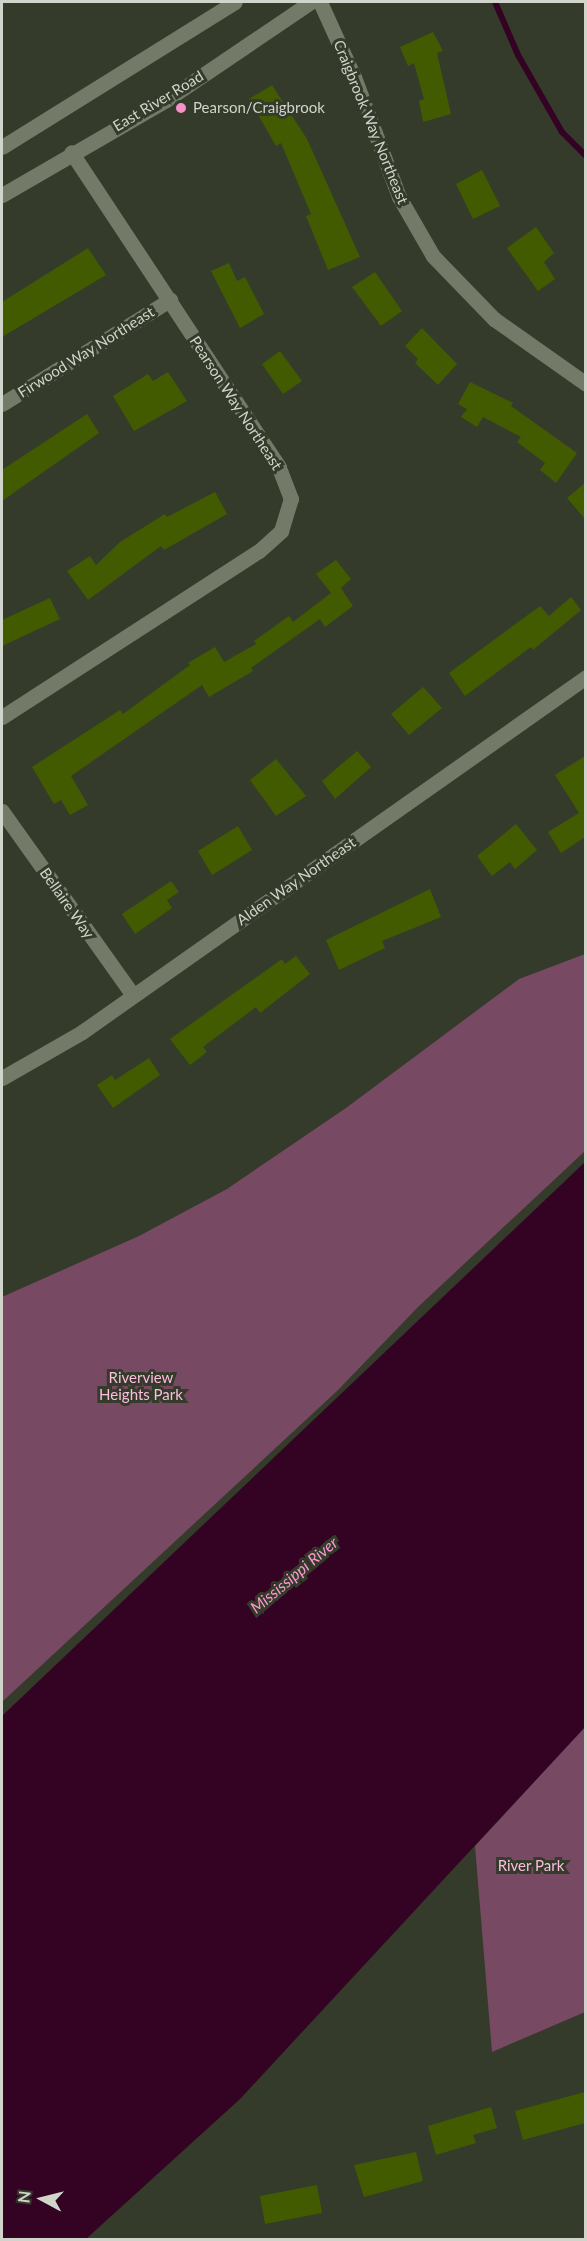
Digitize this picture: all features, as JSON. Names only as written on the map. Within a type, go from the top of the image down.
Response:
[{"type":"street","points":[[2,147],[235,2]]},
{"type":"street","name":"East River Road","points":[[2,195],[71,152],[166,100],[311,2]]},
{"type":"street","name":"Craigbrook Way Northeast","points":[[320,2],[354,77],[399,197],[434,256],[494,319],[585,384]]},
{"type":"street","name":"Pearson Way Northeast","points":[[2,717],[259,551],[281,531],[291,499],[279,467],[71,152]]},
{"type":"street","name":"Firwood Way Northeast","points":[[2,404],[170,300]]},
{"type":"street","name":"Alden Way Northeast","points":[[2,1078],[82,1032],[585,677]]},
{"type":"street","name":"Bellaire Way","points":[[2,811],[133,995]]},
{"type":"green space","name":"Riverview Heights Park","points":[[585,954],[585,1151],[418,1307],[338,1390],[2,1702],[2,1297],[139,1236],[227,1189],[346,1108],[519,979]]},
{"type":"green space","name":"River Park","points":[[585,1727],[585,2012],[492,2052],[475,1846]]},
{"type":"water","name":"Mississippi River","points":[[585,1162],[585,1727],[240,2099],[86,2239],[2,2239],[2,1716]]},
{"type":"building","points":[[433,32],[443,51],[437,53],[451,114],[423,122],[419,101],[424,99],[414,63],[408,66],[400,47]]},
{"type":"building","points":[[272,85],[307,139],[360,257],[328,270],[306,216],[311,214],[281,143],[276,146],[249,99]]},
{"type":"building","points":[[482,170],[500,206],[473,219],[456,184]]},
{"type":"building","points":[[536,227],[554,253],[544,262],[555,279],[538,291],[507,248]]},
{"type":"building","points":[[88,248],[106,275],[2,337],[2,302]]},
{"type":"building","points":[[229,263],[237,281],[245,277],[264,314],[240,328],[211,271]]},
{"type":"building","points":[[375,272],[402,311],[381,326],[352,287]]},
{"type":"building","points":[[422,328],[457,364],[438,385],[415,363],[418,359],[405,346]]},
{"type":"building","points":[[280,351],[302,381],[283,394],[262,364]]},
{"type":"building","points":[[168,372],[187,401],[134,431],[113,396],[148,374],[153,381]]},
{"type":"building","points":[[470,382],[513,403],[511,406],[577,453],[556,483],[540,470],[545,463],[517,442],[521,437],[483,417],[477,427],[461,417],[467,409],[458,404]]},
{"type":"building","points":[[87,414],[99,433],[2,501],[2,470]]},
{"type":"building","points":[[585,483],[585,519],[567,498]]},
{"type":"building","points":[[215,492],[227,514],[164,550],[161,546],[88,600],[67,571],[90,556],[96,565],[120,542],[165,514],[167,517]]},
{"type":"building","points":[[336,560],[351,579],[341,588],[353,606],[325,627],[320,619],[251,668],[253,671],[209,697],[202,685],[71,776],[88,805],[70,815],[61,800],[54,804],[32,767],[120,710],[123,714],[190,665],[188,663],[215,647],[224,662],[256,644],[254,641],[289,616],[293,622],[331,593],[316,574]]},
{"type":"building","points":[[571,597],[581,610],[533,650],[531,647],[465,696],[449,673],[540,606],[549,616]]},
{"type":"building","points":[[50,598],[60,619],[2,646],[2,620]]},
{"type":"building","points":[[423,687],[442,708],[409,735],[391,714]]},
{"type":"building","points":[[357,751],[371,767],[335,799],[322,781]]},
{"type":"building","points":[[585,756],[585,837],[561,853],[548,832],[579,813],[555,775]]},
{"type":"building","points":[[276,759],[306,796],[276,816],[250,780]]},
{"type":"building","points":[[516,824],[537,850],[515,869],[510,862],[492,876],[477,856]]},
{"type":"building","points":[[238,826],[252,850],[212,875],[198,851]]},
{"type":"building","points":[[171,881],[179,892],[167,900],[172,908],[135,934],[122,914]]},
{"type":"building","points":[[430,889],[441,917],[382,941],[385,948],[339,970],[326,940]]},
{"type":"building","points":[[296,956],[310,974],[260,1013],[256,1007],[203,1047],[207,1052],[190,1065],[170,1039],[282,959],[285,964]]},
{"type":"building","points":[[149,1058],[160,1075],[113,1108],[97,1085],[112,1075],[115,1080]]},
{"type":"building","points":[[585,2092],[585,2123],[523,2140],[515,2111]]},
{"type":"building","points":[[491,2107],[497,2128],[473,2135],[476,2143],[436,2155],[428,2126]]},
{"type":"building","points":[[416,2152],[423,2181],[364,2197],[354,2165]]},
{"type":"building","points":[[317,2185],[322,2213],[265,2224],[260,2196]]},
{"type":"waterway","points":[[495,2],[518,55],[562,132],[586,156]]},
{"type":"place","name":"Pearson/Craigbrook","points":[[181,108]]}]
